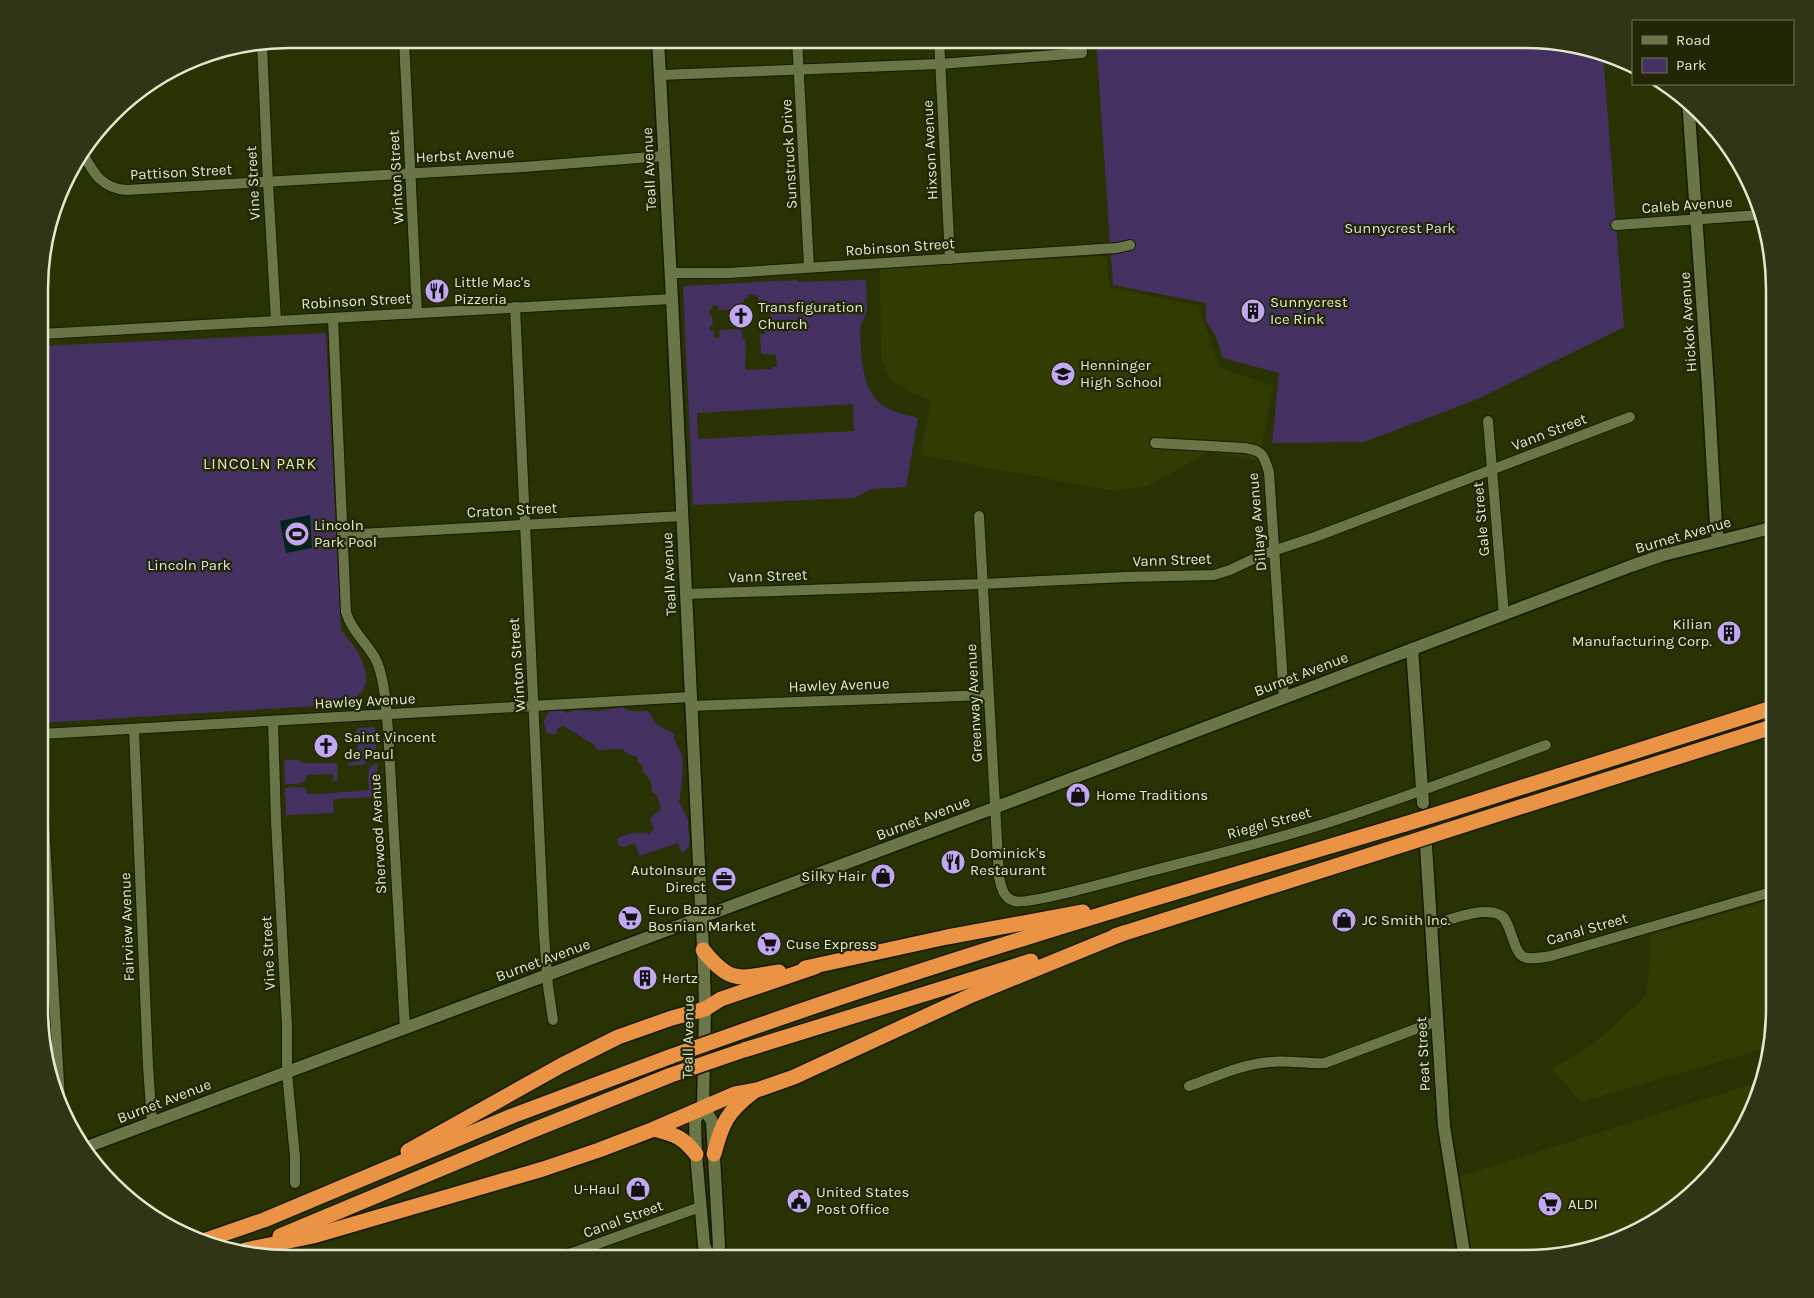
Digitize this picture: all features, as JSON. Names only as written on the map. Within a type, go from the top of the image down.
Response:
[{"type":"highway","points":[[211,1238],[264,1220],[512,1116],[672,1056],[808,1008],[1146,901],[1444,812],[1766,710]]},
{"type":"highway","points":[[252,1247],[530,1131],[671,1075],[744,1050],[927,992],[1124,933],[1766,729]]},
{"type":"highway","points":[[703,950],[717,966],[742,978],[815,967],[947,936],[1146,901]]},
{"type":"highway","points":[[257,1248],[313,1236],[543,1169],[654,1129],[735,1094],[757,1090],[794,1076],[972,995],[1124,933]]},
{"type":"highway","points":[[357,1180],[480,1109],[562,1065],[618,1038],[672,1018],[705,1009],[721,999],[815,967]]},
{"type":"highway","points":[[714,1154],[719,1135],[728,1115],[738,1104],[757,1090]]},
{"type":"highway","points":[[654,1129],[678,1136],[690,1145],[696,1154]]},
{"type":"street","name":"Winton Street","points":[[404,48],[418,313]]},
{"type":"street","name":"Teall Avenue","points":[[658,48],[702,918],[705,1009],[703,1107],[695,1120],[700,1207],[706,1250]]},
{"type":"street","name":"Sunstruck Drive","points":[[798,48],[809,267]]},
{"type":"street","name":"Hixson Avenue","points":[[939,48],[950,259]]},
{"type":"street","points":[[660,75],[940,64],[1082,52],[1082,48]]},
{"type":"street","name":"Vine Street","points":[[262,49],[276,320]]},
{"type":"street","name":"Hickok Avenue","points":[[1689,111],[1718,541]]},
{"type":"street","name":"Herbst Avenue","points":[[268,183],[664,156]]},
{"type":"street","name":"Pattison Street","points":[[85,159],[94,175],[116,189],[268,183]]},
{"type":"street","name":"Caleb Avenue","points":[[1616,225],[1755,215]]},
{"type":"street","name":"Robinson Street","points":[[671,273],[728,273],[1116,248],[1130,245]]},
{"type":"street","name":"Robinson Street","points":[[48,334],[672,300]]},
{"type":"street","name":"Winton Street","points":[[515,307],[544,926],[553,1020]]},
{"type":"street","name":"Sherwood Avenue","points":[[333,318],[346,612],[348,619],[378,664],[383,687],[404,1029]]},
{"type":"street","name":"Vann Street","points":[[686,594],[1214,575],[1275,550],[1315,537],[1630,417]]},
{"type":"street","name":"Gale Street","points":[[1488,421],[1504,615]]},
{"type":"street","name":"Dillaye Avenue","points":[[1155,443],[1245,448],[1261,452],[1270,472],[1284,698]]},
{"type":"street","name":"Craton Street","points":[[342,535],[683,516]]},
{"type":"street","name":"Greenway Avenue","points":[[979,516],[994,808],[999,877],[1002,887]]},
{"type":"street","name":"Burnet Avenue","points":[[89,1146],[548,976],[1663,555],[1766,529]]},
{"type":"street","points":[[1412,649],[1423,803]]},
{"type":"street","name":"Hawley Avenue","points":[[48,734],[534,706],[988,695]]},
{"type":"street","name":"Vine Street","points":[[273,721],[276,822],[287,1026],[287,1072],[295,1157],[295,1183]]},
{"type":"street","name":"Fairview Avenue","points":[[134,728],[152,1123]]},
{"type":"street","name":"Riegel Street","points":[[1002,887],[1003,892],[1016,902],[1047,897],[1336,820],[1546,745]]},
{"type":"street","name":"Peat Street","points":[[1426,846],[1444,1126],[1463,1250]]},
{"type":"street","points":[[48,892],[59,1084]]},
{"type":"street","name":"Canal Street","points":[[1432,925],[1469,914],[1486,912],[1500,915],[1506,921],[1518,954],[1523,958],[1531,960],[1551,956],[1766,894]]},
{"type":"street","points":[[1189,1086],[1248,1065],[1272,1062],[1309,1064],[1325,1062],[1438,1021]]},
{"type":"street","name":"Teall Avenue","points":[[703,1107],[712,1121],[718,1250]]},
{"type":"street","name":"Canal Street","points":[[580,1250],[700,1207]]},
{"type":"shaded area","name":"Henninger High School","points":[[1106,256],[1109,287],[1198,306],[1220,368],[1273,386],[1258,461],[1209,452],[1147,486],[1114,491],[920,455],[931,400],[912,393],[891,380],[881,359],[880,268]]},
{"type":"shaded area","points":[[1766,902],[1766,1026],[1763,1049],[1581,1102],[1552,1068],[1593,1045],[1647,995],[1651,935]]},
{"type":"shaded area","points":[[1755,1083],[1742,1116],[1726,1144],[1707,1169],[1685,1191],[1660,1210],[1632,1226],[1603,1238],[1573,1246],[1542,1250],[1464,1250],[1452,1179]]},
{"type":"green space","name":"Sunnycrest Park","points":[[1097,48],[1542,48],[1573,52],[1604,60],[1624,327],[1478,399],[1364,442],[1272,443],[1279,373],[1223,358],[1216,337],[1206,321],[1206,303],[1113,285]]},
{"type":"green space","points":[[797,280],[798,282],[866,280],[867,311],[860,333],[862,362],[866,381],[875,398],[882,405],[918,418],[906,487],[872,489],[854,498],[693,505],[683,286]],"holes":[[[748,294],[758,296],[758,302],[763,302],[764,307],[770,313],[771,321],[767,328],[765,328],[765,334],[760,334],[761,354],[776,355],[777,367],[772,367],[772,369],[745,370],[746,339],[743,339],[741,329],[719,330],[720,336],[717,338],[714,337],[714,330],[710,330],[710,327],[713,325],[712,316],[709,315],[709,311],[711,311],[713,305],[718,306],[718,310],[740,309],[740,303],[743,303],[745,298],[748,298]],[[853,404],[854,431],[698,439],[697,413]]]},
{"type":"green space","name":"Lincoln Park","points":[[326,333],[341,630],[356,649],[364,666],[366,683],[359,695],[352,700],[333,705],[48,723],[48,346]]},
{"type":"green space","points":[[623,707],[629,711],[648,711],[656,724],[674,734],[683,763],[679,802],[688,819],[690,840],[688,848],[682,854],[678,843],[639,856],[635,843],[624,847],[618,845],[617,839],[624,835],[650,834],[654,828],[650,820],[653,815],[661,810],[657,795],[652,792],[650,780],[642,771],[643,766],[638,762],[637,757],[628,754],[622,749],[597,750],[593,744],[563,726],[557,729],[556,735],[546,733],[544,721],[549,711],[558,710],[567,713],[575,710],[597,711]]},
{"type":"green space","points":[[375,727],[376,752],[363,765],[348,766],[348,763],[354,762],[357,758],[358,746],[355,733],[358,728]]},
{"type":"green space","points":[[284,760],[300,760],[301,763],[337,763],[338,781],[333,781],[333,774],[306,775],[306,781],[298,784],[285,784]]},
{"type":"green space","points":[[377,763],[378,797],[333,799],[334,813],[286,815],[285,788],[306,788],[307,794],[369,790],[369,771]]},
{"type":"water","name":"Lincoln Park Pool","points":[[310,515],[312,548],[286,553],[280,521]]},
{"type":"place","name":"Little Mac's Pizzeria","points":[[437,291]]},
{"type":"place","name":"Sunnycrest Ice Rink","points":[[1253,311]]},
{"type":"place","name":"Transfiguration Church","points":[[741,316]]},
{"type":"place","name":"Henninger High School","points":[[1063,374]]},
{"type":"place","name":"Lincoln Park Pool","points":[[297,534]]},
{"type":"place","name":"Kilian Manufacturing Corp.","points":[[1729,633]]},
{"type":"place","name":"Saint Vincent de Paul","points":[[326,746]]},
{"type":"place","name":"Home Traditions","points":[[1078,795]]},
{"type":"place","name":"Dominick's Restaurant","points":[[953,862]]},
{"type":"place","name":"Silky Hair","points":[[883,876]]},
{"type":"place","name":"AutoInsure Direct","points":[[724,879]]},
{"type":"place","name":"Euro Bazar Bosnian Market","points":[[630,918]]},
{"type":"place","name":"JC Smith Inc.","points":[[1344,920]]},
{"type":"place","name":"Cuse Express","points":[[769,944]]},
{"type":"place","name":"Hertz","points":[[645,978]]},
{"type":"place","name":"U-Haul","points":[[638,1189]]},
{"type":"place","name":"United States Post Office","points":[[799,1201]]},
{"type":"place","name":"ALDI","points":[[1550,1204]]},
{"type":"district","name":"LINCOLN PARK","points":[[260,463]]}]
